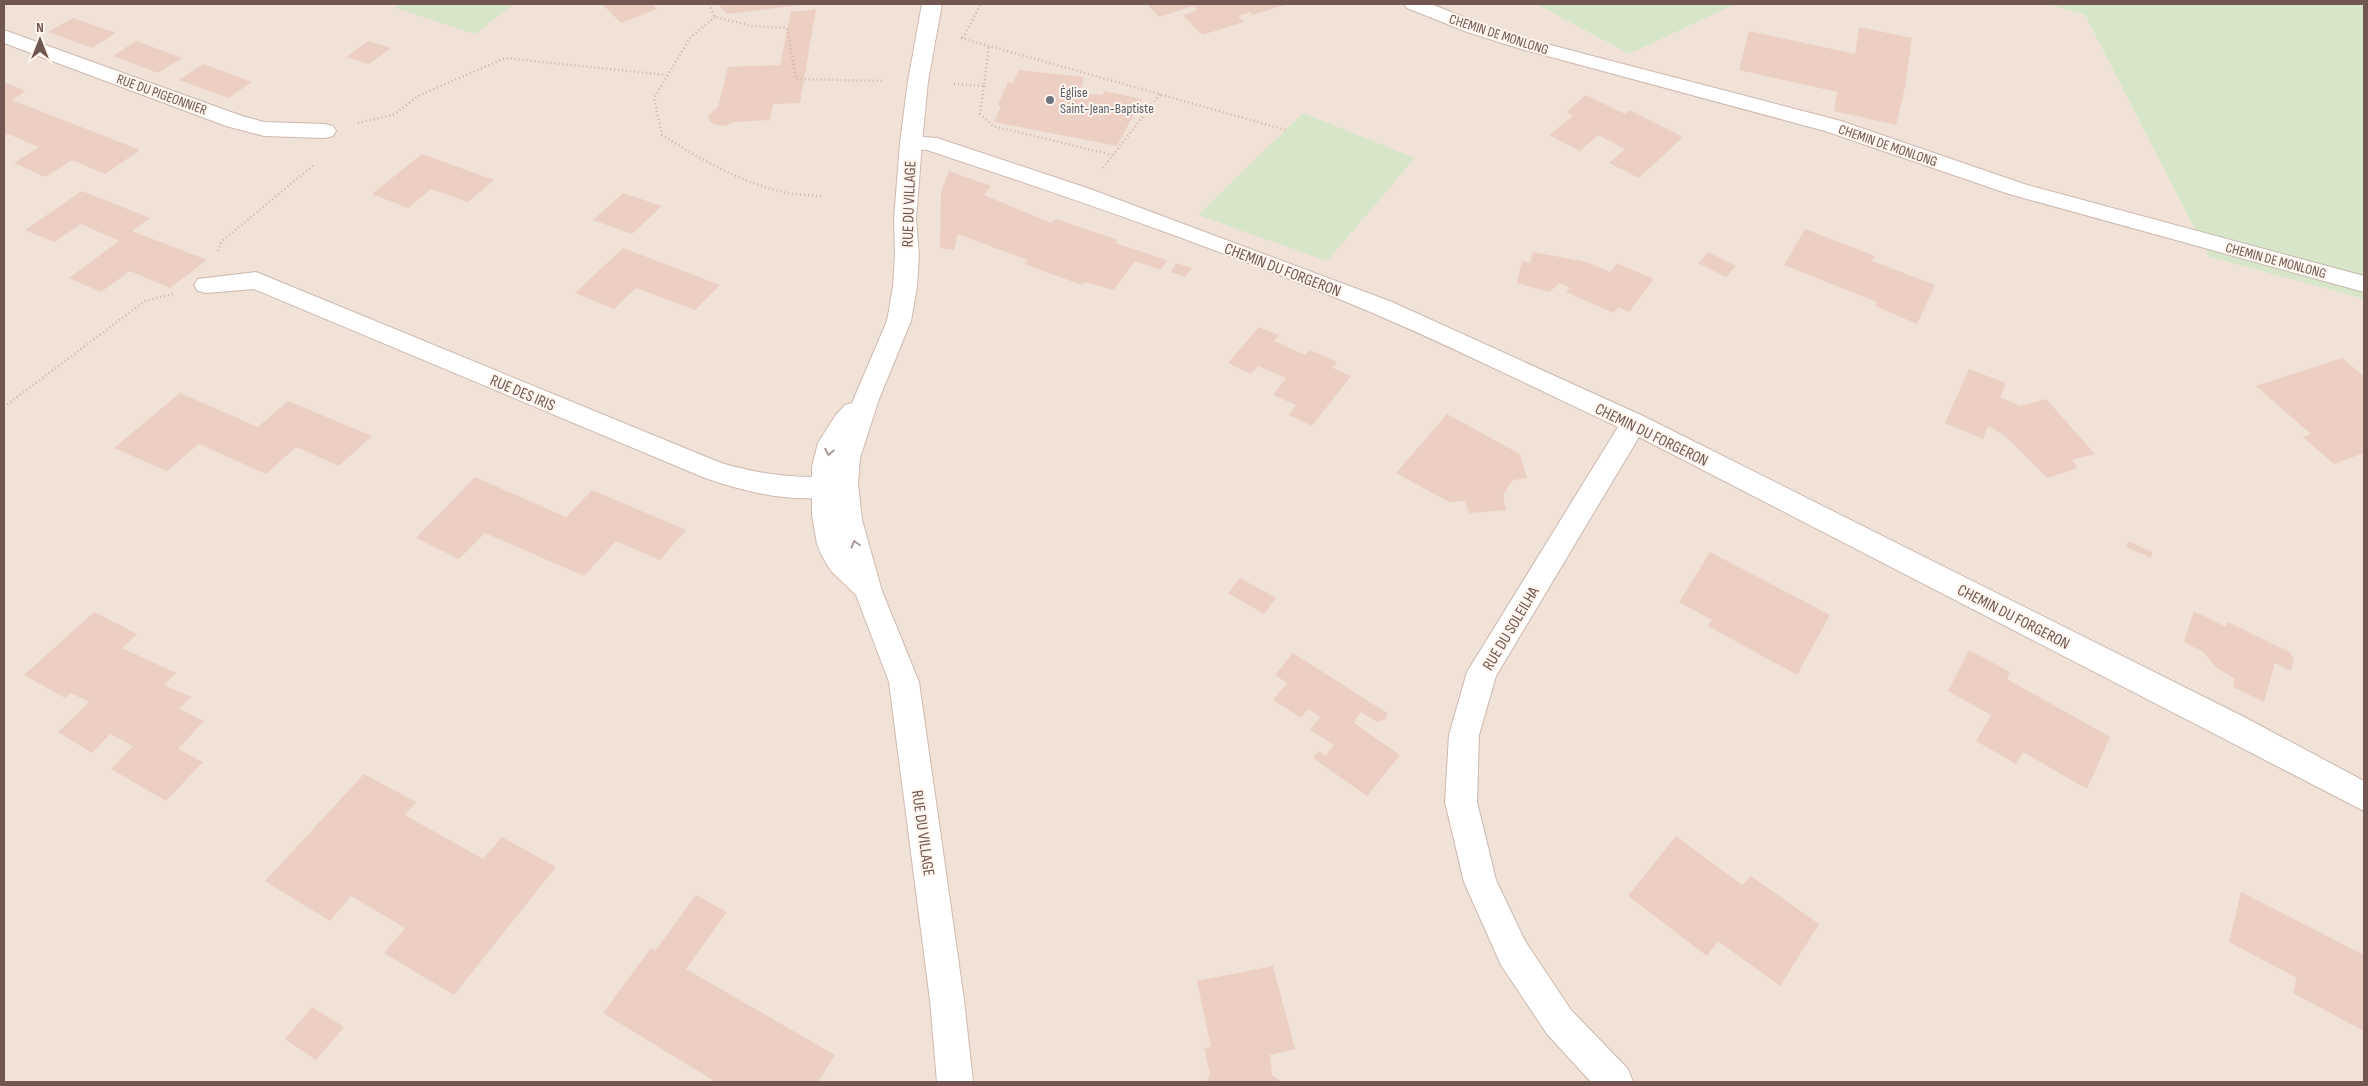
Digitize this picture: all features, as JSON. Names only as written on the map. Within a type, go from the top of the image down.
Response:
[{"type":"street","name":"RUE DU VILLAGE","points":[[932,4],[918,81],[910,143],[905,219],[905,287],[899,321],[866,399],[840,427],[830,445],[834,485],[827,526],[835,554],[868,591],[904,682],[947,1000],[955,1082]]},
{"type":"street","name":"CHEMIN DE MONLONG","points":[[1414,4],[1474,28],[1528,45],[1833,126],[2017,189],[2364,284]]},
{"type":"street","name":"RUE DU PIGEONNIER","points":[[4,36],[234,121],[264,129],[325,131]]},
{"type":"street","name":"CHEMIN DU FORGERON","points":[[910,143],[929,143],[1082,194],[1293,272],[1384,308],[1634,424],[2237,729],[2364,797]]},
{"type":"street","name":"RUE DES IRIS","points":[[206,286],[256,280],[714,471],[750,482],[809,488],[834,485]]},
{"type":"street","name":"RUE DU SOLEILHA","points":[[1615,1082],[1559,1022],[1513,953],[1480,882],[1461,802],[1464,735],[1482,672],[1634,424]]},
{"type":"path","points":[[709,4],[715,17]]},
{"type":"path","points":[[981,4],[962,39],[1161,93],[1286,130]]},
{"type":"path","points":[[715,17],[690,38],[666,75],[654,98],[662,136],[692,156],[755,183],[788,193],[821,196]]},
{"type":"path","points":[[715,17],[752,26],[787,28],[796,80],[918,81]]},
{"type":"path","points":[[989,46],[980,114],[993,126],[1112,156]]},
{"type":"path","points":[[221,242],[328,154],[325,131],[395,114],[418,96],[505,58],[666,75]]},
{"type":"path","points":[[965,85],[984,86]]},
{"type":"path","points":[[1082,194],[1161,93]]},
{"type":"path","points":[[4,407],[145,301]]},
{"type":"shaded area","points":[[4,4],[1536,4],[1629,54],[1736,4],[2048,4],[2085,15],[2209,257],[2364,299],[2364,1082],[4,1082]]},
{"type":"green space","points":[[401,4],[514,4],[475,34],[395,8]]},
{"type":"green space","points":[[1536,4],[1736,4],[1629,54]]},
{"type":"green space","points":[[2048,4],[2364,4],[2364,299],[2209,257],[2085,15]]},
{"type":"green space","points":[[1303,113],[1415,158],[1327,261],[1198,215]]},
{"type":"building","points":[[602,4],[652,4],[657,9],[621,23]]},
{"type":"building","points":[[718,4],[810,4],[727,14]]},
{"type":"building","points":[[1147,4],[1288,4],[1252,15],[1250,12],[1238,16],[1244,22],[1202,35],[1183,15],[1197,10],[1194,6],[1159,17]]},
{"type":"building","points":[[816,9],[800,103],[773,104],[770,120],[735,122],[724,126],[713,124],[709,121],[708,115],[718,107],[728,67],[780,65],[791,11]]},
{"type":"building","points":[[73,18],[116,33],[92,48],[48,32]]},
{"type":"building","points":[[1859,27],[1912,38],[1905,87],[1896,125],[1834,111],[1837,92],[1739,70],[1749,31],[1855,54]]},
{"type":"building","points":[[136,41],[182,58],[158,73],[113,56]]},
{"type":"building","points":[[368,41],[391,48],[369,64],[346,57]]},
{"type":"building","points":[[203,64],[252,82],[228,98],[179,80]]},
{"type":"building","name":"Église Saint-Jean-Baptiste","points":[[1019,70],[1084,77],[1080,93],[1102,95],[1105,91],[1142,99],[1117,146],[994,122],[1001,106],[998,105],[1008,82],[1013,83]]},
{"type":"building","points":[[4,82],[26,91],[12,100],[140,150],[105,174],[72,160],[45,177],[14,163],[39,147],[8,134],[4,137]]},
{"type":"building","points":[[1586,95],[1625,114],[1629,110],[1683,137],[1639,178],[1609,163],[1625,149],[1598,135],[1580,151],[1549,135],[1573,116],[1566,112]]},
{"type":"building","points":[[422,154],[494,180],[468,202],[431,189],[408,208],[372,194]]},
{"type":"building","points":[[949,171],[991,186],[984,195],[1051,223],[1056,219],[1118,240],[1115,243],[1167,260],[1161,270],[1135,261],[1114,290],[1085,282],[1082,285],[1024,264],[1027,260],[958,234],[954,250],[940,248],[941,192]]},
{"type":"building","points":[[82,191],[150,218],[132,231],[207,260],[170,288],[130,271],[101,292],[69,278],[119,241],[81,224],[54,242],[25,230]]},
{"type":"building","points":[[623,193],[662,206],[632,234],[593,220]]},
{"type":"building","points":[[1805,229],[1875,256],[1872,261],[1935,285],[1917,324],[1875,306],[1877,302],[1784,265]]},
{"type":"building","points":[[623,248],[720,285],[695,310],[636,288],[614,309],[575,293]]},
{"type":"building","points":[[1533,252],[1587,262],[1610,272],[1617,263],[1654,279],[1629,312],[1618,307],[1614,313],[1566,292],[1570,288],[1559,283],[1550,292],[1517,283],[1522,261],[1530,263]]},
{"type":"building","points":[[1708,252],[1736,266],[1726,277],[1698,263]]},
{"type":"building","points":[[1176,263],[1192,268],[1185,277],[1171,272]]},
{"type":"building","points":[[1259,327],[1279,335],[1274,341],[1305,355],[1310,350],[1337,362],[1333,368],[1351,376],[1312,426],[1289,415],[1296,405],[1273,395],[1286,378],[1258,366],[1251,374],[1228,363]]},
{"type":"building","points":[[2342,358],[2364,376],[2364,453],[2334,464],[2303,437],[2311,434],[2256,386]]},
{"type":"building","points":[[1969,369],[2006,383],[2000,397],[2020,406],[2046,399],[2095,454],[2072,460],[2078,468],[2047,478],[2004,435],[1988,426],[1983,439],[1945,423]]},
{"type":"building","points":[[180,393],[258,427],[288,401],[372,436],[339,466],[296,447],[266,474],[199,444],[167,471],[114,448]]},
{"type":"building","points":[[1447,414],[1520,454],[1527,478],[1513,480],[1503,495],[1506,510],[1469,513],[1465,501],[1449,502],[1396,473]]},
{"type":"building","points":[[475,477],[566,517],[592,490],[686,530],[660,560],[616,541],[584,576],[485,533],[459,559],[416,538]]},
{"type":"building","points":[[2128,541],[2152,552],[2151,558],[2126,547]]},
{"type":"building","points":[[1710,552],[1830,615],[1797,675],[1708,626],[1712,620],[1679,602]]},
{"type":"building","points":[[1240,578],[1276,598],[1264,614],[1228,593]]},
{"type":"building","points":[[2194,611],[2226,627],[2228,622],[2289,652],[2294,659],[2291,671],[2275,663],[2264,702],[2233,687],[2235,679],[2217,668],[2203,652],[2184,642]]},
{"type":"building","points":[[94,612],[137,634],[122,648],[176,673],[164,685],[191,697],[179,709],[204,721],[178,749],[203,762],[166,801],[111,769],[133,746],[110,734],[92,753],[58,732],[89,702],[71,693],[65,698],[24,675]]},
{"type":"building","points":[[1969,650],[2010,672],[2007,679],[2110,737],[2087,789],[2023,752],[2016,764],[1976,741],[1991,715],[1948,691]]},
{"type":"building","points":[[1293,653],[1387,713],[1386,719],[1377,722],[1361,712],[1354,723],[1400,755],[1367,796],[1313,758],[1319,751],[1325,756],[1334,745],[1310,730],[1320,717],[1308,709],[1301,718],[1273,700],[1287,683],[1275,675]]},
{"type":"building","points":[[364,774],[416,802],[405,815],[483,859],[502,837],[556,867],[454,995],[384,953],[405,928],[351,896],[330,921],[265,881]]},
{"type":"building","points":[[1676,836],[1742,885],[1751,876],[1819,924],[1780,986],[1718,941],[1707,956],[1628,896]]},
{"type":"building","points":[[2241,892],[2364,955],[2364,1031],[2293,993],[2297,978],[2229,942]]},
{"type":"building","points":[[696,895],[727,912],[686,969],[835,1055],[818,1082],[716,1082],[603,1013],[651,948],[655,951]]},
{"type":"building","points":[[1273,966],[1295,1049],[1270,1055],[1272,1075],[1282,1082],[1206,1082],[1210,1074],[1204,1048],[1211,1047],[1197,981]]},
{"type":"building","points":[[312,1007],[344,1027],[316,1060],[285,1039]]},
{"type":"place","name":"Église Saint-Jean-Baptiste","points":[[1050,100]]}]
